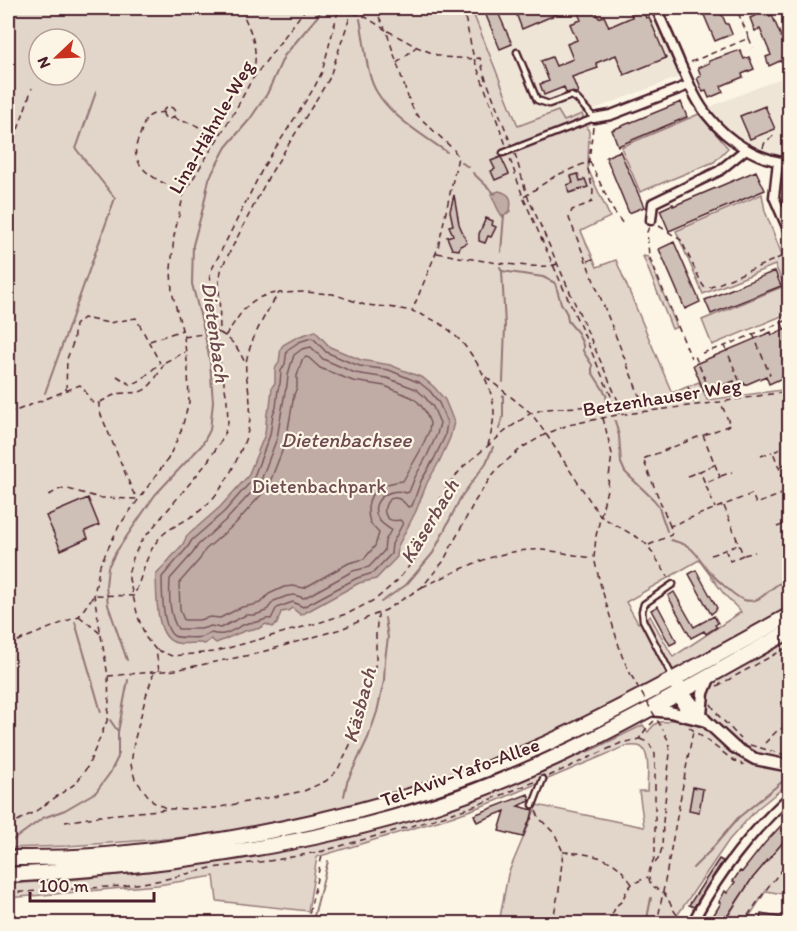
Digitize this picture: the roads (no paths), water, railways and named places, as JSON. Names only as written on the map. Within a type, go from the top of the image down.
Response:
[{"type":"main road","name":"Tel-Aviv-Yafo-Allee","points":[[8,858],[76,857],[184,845],[270,832],[368,808],[487,769],[531,751],[589,724],[789,615]]},
{"type":"main road","name":"Tel-Aviv-Yafo-Allee","points":[[8,875],[75,872],[248,849],[381,821],[435,805],[539,765],[681,692],[712,682],[789,631]]},
{"type":"main road","points":[[674,679],[681,692]]},
{"type":"street","points":[[656,8],[689,85],[707,116],[725,134],[746,149],[778,162],[789,163]]},
{"type":"street","points":[[594,118],[611,115],[689,85]]},
{"type":"street","points":[[651,220],[653,203],[718,171],[746,149]]},
{"type":"street","points":[[778,162],[774,197],[789,234]]},
{"type":"street","points":[[699,718],[703,693],[712,682]]},
{"type":"street","points":[[681,692],[682,705],[744,754],[762,761],[789,766]]},
{"type":"street","points":[[649,710],[699,718]]},
{"type":"street","points":[[691,924],[705,898],[732,859],[750,836],[789,796]]},
{"type":"lane","points":[[508,151],[594,118],[572,96],[549,104],[537,100],[517,52]]},
{"type":"lane","points":[[673,584],[644,604],[642,611],[643,620],[674,679]]},
{"type":"lane","points":[[533,805],[543,779]]},
{"type":"water","points":[[499,191],[508,195],[511,200],[510,211],[503,217],[491,194]]},
{"type":"water","name":"Dietenbachsee","points":[[315,331],[330,347],[361,360],[390,365],[423,378],[445,400],[454,422],[450,438],[398,546],[397,557],[376,579],[359,583],[301,615],[292,608],[281,612],[277,624],[272,627],[266,624],[258,629],[243,631],[216,643],[211,639],[205,644],[177,643],[170,640],[164,633],[158,614],[156,575],[183,544],[187,536],[220,507],[248,476],[265,434],[272,387],[275,383],[275,369],[279,362],[281,348],[297,337]]},
{"type":"waterway","name":"Dietenbach","points":[[127,660],[108,605],[106,586],[108,567],[155,495],[202,445],[210,430],[213,402],[210,362],[192,284],[193,245],[209,179],[226,147],[250,119],[267,94],[284,56],[323,8]]},
{"type":"waterway","points":[[358,8],[360,12]]},
{"type":"waterway","points":[[360,19],[371,79],[383,101],[403,121],[447,152]]},
{"type":"waterway","points":[[45,393],[115,198],[76,149],[96,92]]},
{"type":"waterway","points":[[461,162],[468,167]]},
{"type":"waterway","points":[[473,173],[495,194]]},
{"type":"waterway","points":[[501,252],[504,215]]},
{"type":"waterway","points":[[500,267],[502,271],[543,277],[555,283],[568,321],[578,333],[583,351],[592,365],[592,372],[606,394],[607,405]]},
{"type":"waterway","name":"Käserbach","points":[[502,271],[505,326],[503,382]]},
{"type":"waterway","name":"Käserbach","points":[[499,429],[503,417],[503,395]]},
{"type":"waterway","points":[[615,421],[619,436],[621,463],[625,472],[658,505],[667,531]]},
{"type":"waterway","name":"Käserbach","points":[[381,602],[406,585],[433,553],[461,497],[486,463],[493,447]]},
{"type":"waterway","points":[[671,540],[692,549],[714,577],[744,600],[758,599],[778,584],[790,583]]},
{"type":"waterway","name":"Käsbach","points":[[344,796],[347,782],[368,738],[377,712],[384,681],[388,638],[385,618]]},
{"type":"waterway","points":[[75,622],[101,712]]},
{"type":"waterway","name":"Dietenbach","points":[[13,840],[43,818],[65,810],[96,792],[110,773],[118,757],[118,732],[128,680]]},
{"type":"waterway","points":[[110,720],[117,730]]},
{"type":"waterway","points":[[693,868],[738,818],[783,781]]},
{"type":"waterway","name":"Käsbach","points":[[312,924],[328,861]]},
{"type":"waterway","points":[[646,924],[651,898]]},
{"type":"park label","name":"Dietenbachpark","points":[[319,486]]}]
